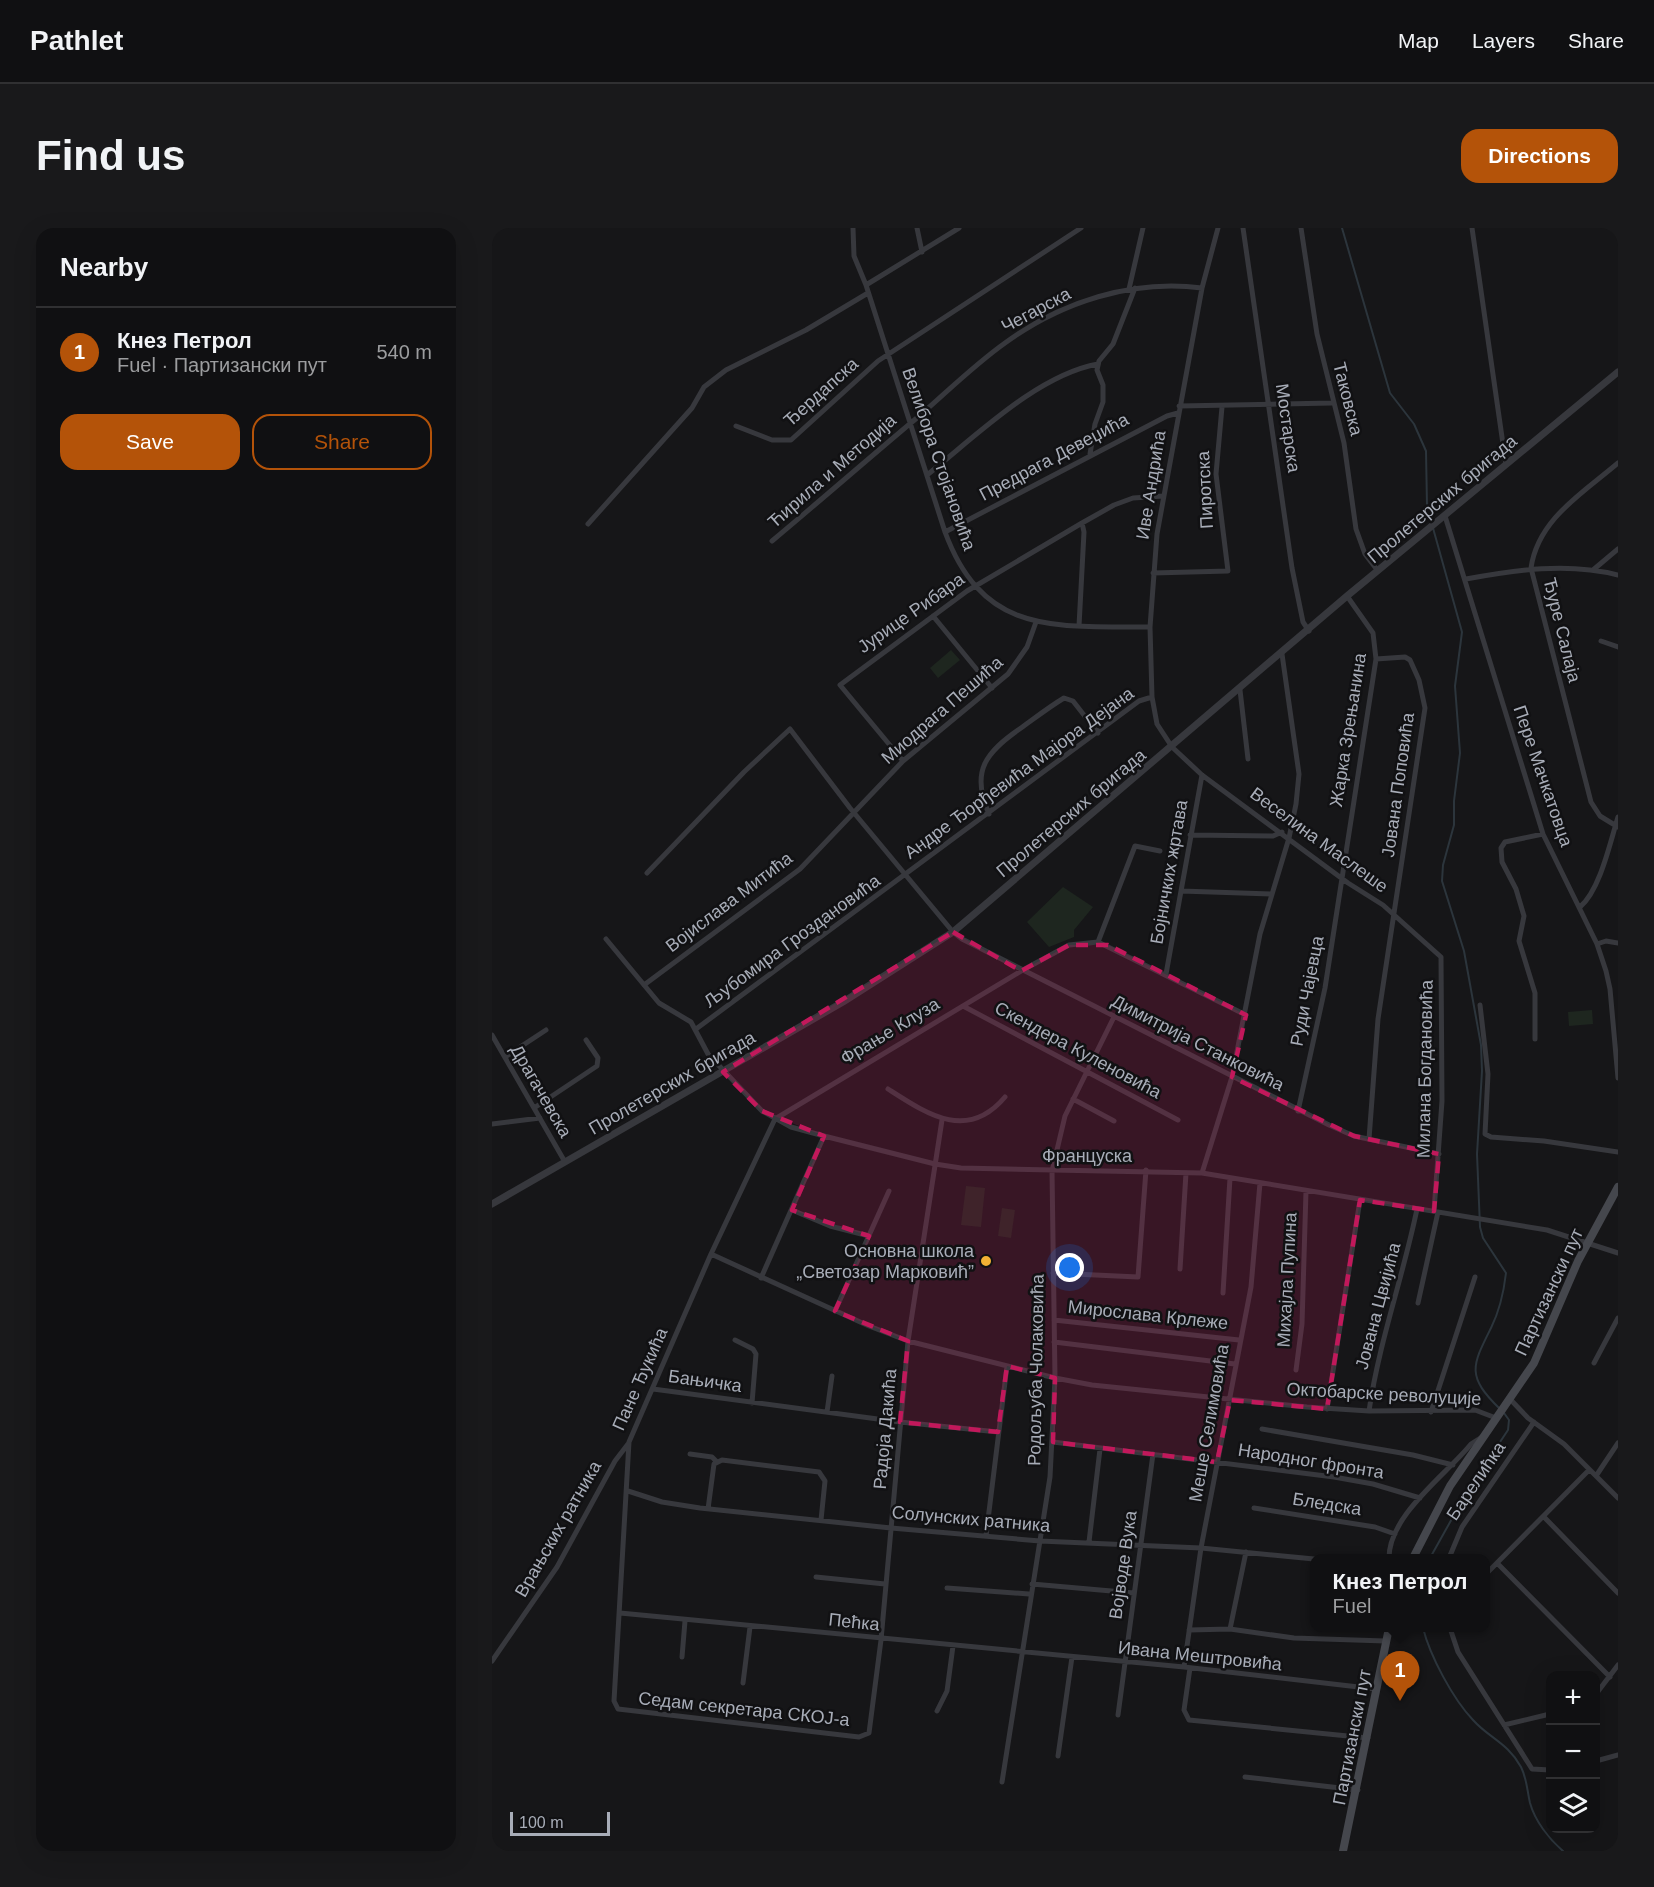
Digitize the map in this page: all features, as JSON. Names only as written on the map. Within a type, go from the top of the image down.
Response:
[{"type":"main road","name":"Партизански пут","points":[[1415,1554],[1441,1501],[1541,1350],[1587,1242],[1618,1187]]},
{"type":"main road","name":"Партизански пут","points":[[1343,1851],[1358,1790],[1388,1632]]},
{"type":"street","name":"Велибора Стојановића","points":[[853,228],[854,256],[866,285],[945,532],[960,567],[975,586],[1009,612],[1036,622],[1058,626],[1150,627]]},
{"type":"street","points":[[917,228],[922,252]]},
{"type":"street","points":[[866,285],[959,228]]},
{"type":"street","name":"Ђердапска","points":[[736,426],[772,440],[791,440],[888,354],[1081,228]]},
{"type":"street","points":[[927,475],[1042,384],[1079,368],[1098,364],[1113,344],[1132,288],[1143,228]]},
{"type":"street","name":"Иве Андрића","points":[[1172,747],[1159,730],[1152,697],[1150,627],[1152,573],[1163,496],[1202,288],[1218,228]]},
{"type":"street","name":"Мостарска","points":[[1243,228],[1292,568],[1303,622],[1309,631]]},
{"type":"street","name":"Таковска","points":[[1301,228],[1317,334],[1332,403],[1344,443],[1356,529],[1365,554],[1378,571]]},
{"type":"street","points":[[1472,228],[1506,465]]},
{"type":"street","name":"Чегарска","points":[[910,423],[978,364],[1022,331],[1075,305],[1132,288],[1202,288]]},
{"type":"street","points":[[588,524],[692,408],[704,387],[732,367],[806,330],[868,293]]},
{"type":"street","points":[[1090,454],[1095,424],[1103,402],[1103,385],[1098,364]]},
{"type":"street","name":"Пролетерских бригада","points":[[492,1204],[723,1072],[931,949],[1240,690],[1347,596],[1618,372]]},
{"type":"street","points":[[1179,410],[1270,404],[1332,403]]},
{"type":"street","name":"Пиротска","points":[[1152,573],[1228,571],[1216,474],[1222,407]]},
{"type":"street","name":"Предрага Девеџића","points":[[945,532],[1090,454],[1179,410]]},
{"type":"street","name":"Ћирила и Методија","points":[[772,541],[910,423]]},
{"type":"street","name":"Ђуре Салаја","points":[[1617,827],[1600,816],[1591,802],[1531,568],[1539,539],[1553,518],[1618,463]]},
{"type":"street","name":"Јурице Рибара","points":[[903,761],[840,685],[975,586],[1082,523],[1113,505],[1133,498],[1163,496]]},
{"type":"street","name":"Пере Мачкатовца","points":[[1443,518],[1466,579],[1543,834],[1597,944],[1610,989],[1618,1078]]},
{"type":"street","points":[[1079,626],[1084,532],[1082,523]]},
{"type":"street","points":[[1593,570],[1618,549]]},
{"type":"street","points":[[1466,579],[1531,568],[1593,570],[1618,575]]},
{"type":"street","name":"Жарка Зрењанина","points":[[1340,877],[1376,659],[1373,633],[1347,596]]},
{"type":"street","points":[[933,616],[992,688]]},
{"type":"street","name":"Миодрага Пешића","points":[[854,813],[903,761],[992,688],[1022,657],[1036,622]]},
{"type":"street","points":[[1601,642],[1618,647]]},
{"type":"street","points":[[1202,1173],[1232,1077],[1246,1015],[1260,934],[1289,838],[1299,774],[1282,654]]},
{"type":"street","name":"Јована Поповића","points":[[1376,659],[1405,657],[1410,660],[1419,680],[1425,708],[1394,915]]},
{"type":"street","points":[[1240,690],[1248,759]]},
{"type":"street","name":"Андре Ђорђевића Мајора Дејана","points":[[905,876],[1138,701],[1152,697]]},
{"type":"street","points":[[989,814],[983,797],[981,774],[988,757],[1002,741],[1064,698],[1073,701],[1098,733]]},
{"type":"street","name":"Димитрија Станковића","points":[[647,873],[744,772],[790,729],[854,813],[953,932],[1021,971],[1298,1111],[1354,1136],[1439,1154]]},
{"type":"street","name":"Веселина Маслеше","points":[[1172,747],[1202,775],[1394,915],[1438,952],[1443,963]]},
{"type":"street","name":"Бојничких жртава","points":[[1166,974],[1202,775]]},
{"type":"street","name":"Војислава Митића","points":[[644,985],[800,869],[854,813]]},
{"type":"street","points":[[1580,907],[1591,895],[1617,827],[1618,817]]},
{"type":"street","points":[[1190,836],[1274,836],[1282,832]]},
{"type":"street","points":[[1535,1039],[1535,993],[1528,980],[1519,941],[1524,916],[1516,889],[1502,862],[1501,852],[1504,842],[1543,834]]},
{"type":"street","points":[[1160,851],[1135,846],[1098,942],[1246,1015]]},
{"type":"street","name":"Љубомира Гроздановића","points":[[696,1029],[905,876]]},
{"type":"street","name":"Руди Чајевца","points":[[1298,1111],[1324,988],[1340,877]]},
{"type":"street","points":[[1181,891],[1271,894]]},
{"type":"street","points":[[1369,1139],[1378,1019],[1394,915]]},
{"type":"street","points":[[606,939],[659,1003],[681,1014],[696,1029]]},
{"type":"street","points":[[1597,944],[1606,941],[1618,943]]},
{"type":"street","name":"Фрање Клуза","points":[[775,1119],[1021,971],[1069,945],[1098,942]]},
{"type":"street","name":"Милана Богдановића","points":[[1436,1212],[1442,1101],[1443,963]]},
{"type":"street","points":[[1480,1005],[1488,1074],[1485,1134],[1491,1137],[1544,1141],[1618,1152]]},
{"type":"street","name":"Скендера Куленовића","points":[[963,1006],[1178,1120]]},
{"type":"street","name":"Родољуба Чолаковића","points":[[1002,1782],[1029,1594],[1040,1541],[1053,1442],[1055,1378],[1052,1171],[1060,1131],[1073,1099],[1114,1017]]},
{"type":"street","name":"Француска","points":[[696,1029],[703,1047],[723,1072],[752,1104],[775,1119],[824,1136],[935,1164],[1052,1171],[1146,1170],[1202,1173],[1560,1233],[1587,1242]]},
{"type":"street","points":[[505,1058],[546,1030]]},
{"type":"street","name":"Драгачевска","points":[[492,1035],[565,1162]]},
{"type":"street","points":[[534,1108],[597,1066],[598,1058],[586,1040]]},
{"type":"street","points":[[888,1089],[942,1120],[960,1121],[983,1116],[997,1107],[1005,1097]]},
{"type":"street","points":[[1073,1099],[1114,1121]]},
{"type":"street","points":[[492,1124],[540,1118]]},
{"type":"street","name":"Пане Ђукића","points":[[616,1708],[614,1701],[628,1491],[629,1442],[711,1254],[775,1119]]},
{"type":"street","name":"Радоја Дакића","points":[[869,1733],[881,1640],[908,1341],[942,1120]]},
{"type":"street","points":[[761,1278],[824,1136]]},
{"type":"street","points":[[1053,1273],[1138,1277],[1146,1170]]},
{"type":"street","points":[[1180,1269],[1186,1173]]},
{"type":"street","points":[[1222,1293],[1230,1178]]},
{"type":"street","name":"Меше Селимовића","points":[[1260,1183],[1254,1269],[1201,1548],[1189,1630],[1185,1717],[1217,1723],[1368,1738]]},
{"type":"street","points":[[835,1311],[889,1191]]},
{"type":"street","name":"Михајла Пупина","points":[[1296,1370],[1302,1324],[1306,1191]]},
{"type":"street","points":[[1326,1409],[1360,1200]]},
{"type":"street","name":"Јована Цвијића","points":[[1369,1411],[1380,1350],[1398,1279],[1407,1258],[1417,1209]]},
{"type":"street","points":[[792,1210],[813,1220],[869,1236]]},
{"type":"street","name":"Јована Цвијића","points":[[1418,1303],[1436,1212]]},
{"type":"street","points":[[1587,1242],[1618,1253]]},
{"type":"street","points":[[711,1254],[835,1311],[908,1341]]},
{"type":"street","points":[[1431,1412],[1475,1277]]},
{"type":"street","points":[[1594,1364],[1618,1318]]},
{"type":"street","name":"Мирослава Крлеже","points":[[1054,1320],[1239,1340]]},
{"type":"street","name":"Бањичка","points":[[735,1340],[753,1349],[756,1354],[753,1403]]},
{"type":"street","name":"Октобарске револуције","points":[[908,1341],[1092,1385],[1326,1409],[1431,1412],[1475,1410],[1498,1415]]},
{"type":"street","points":[[1054,1342],[1235,1364]]},
{"type":"street","points":[[986,1536],[1007,1366]]},
{"type":"street","points":[[827,1412],[832,1376]]},
{"type":"street","name":"Бањичка","points":[[653,1389],[900,1422],[998,1432]]},
{"type":"street","points":[[1509,1399],[1534,1422],[1564,1444],[1618,1498]]},
{"type":"street","name":"Барелићка","points":[[1451,1554],[1462,1527],[1534,1422]]},
{"type":"street","points":[[1262,1428],[1413,1455],[1454,1465]]},
{"type":"street","name":"Партизански пут","points":[[1390,1554],[1395,1534],[1420,1498],[1454,1465],[1471,1444],[1484,1436]]},
{"type":"street","name":"Врањских ратника","points":[[492,1661],[557,1568],[618,1456],[629,1442]]},
{"type":"street","name":"Народног фронта","points":[[1053,1442],[1374,1484],[1420,1498]]},
{"type":"street","points":[[1596,1476],[1618,1443]]},
{"type":"street","points":[[1089,1542],[1100,1449]]},
{"type":"street","points":[[690,1454],[712,1457],[716,1461],[819,1472],[825,1481],[821,1520]]},
{"type":"street","name":"Војводе Вука","points":[[1118,1716],[1154,1454]]},
{"type":"street","points":[[618,1456],[629,1462]]},
{"type":"street","points":[[708,1509],[716,1461]]},
{"type":"street","points":[[1490,1569],[1589,1470]]},
{"type":"street","name":"Солунских ратника","points":[[628,1491],[662,1502],[708,1509],[891,1528],[1040,1541],[1201,1548],[1310,1559]]},
{"type":"street","name":"Бледска","points":[[1254,1508],[1375,1527],[1395,1534]]},
{"type":"street","points":[[1544,1517],[1618,1593]]},
{"type":"street","points":[[1230,1629],[1246,1552]]},
{"type":"street","points":[[1497,1563],[1610,1677]]},
{"type":"street","points":[[816,1577],[885,1584]]},
{"type":"street","points":[[1032,1584],[1134,1593]]},
{"type":"street","points":[[947,1588],[1029,1594]]},
{"type":"street","name":"Пећка","points":[[620,1613],[1020,1653]]},
{"type":"street","points":[[682,1657],[686,1621]]},
{"type":"street","points":[[743,1683],[750,1627]]},
{"type":"street","points":[[1189,1630],[1230,1629],[1294,1638],[1385,1641]]},
{"type":"street","points":[[1451,1632],[1458,1652],[1532,1769],[1546,1770]]},
{"type":"street","points":[[937,1711],[947,1691],[953,1646]]},
{"type":"street","name":"Ивана Мештровића","points":[[1020,1653],[1187,1668],[1376,1689]]},
{"type":"street","points":[[1058,1756],[1072,1657]]},
{"type":"street","points":[[1600,1689],[1618,1665]]},
{"type":"street","name":"Седам секретара СКОЈ-а","points":[[616,1708],[859,1737],[869,1733]]},
{"type":"street","points":[[1504,1725],[1546,1714]]},
{"type":"street","points":[[1600,1760],[1618,1755]]},
{"type":"street","points":[[1245,1777],[1358,1790]]},
{"type":"highlighted area","points":[[953,932],[1021,971],[1069,945],[1108,945],[1246,1015],[1232,1077],[1354,1136],[1439,1154],[1434,1211],[1360,1200],[1327,1409],[1230,1400],[1217,1462],[1053,1442],[1055,1378],[1007,1366],[998,1432],[900,1422],[908,1341],[835,1311],[869,1236],[792,1210],[824,1136],[762,1111],[723,1072]]},
{"type":"shaded area","points":[[951,650],[960,660],[938,678],[930,668]]},
{"type":"shaded area","points":[[1063,887],[1093,907],[1074,930],[1074,937],[1049,947],[1027,922]]},
{"type":"shaded area","points":[[1592,1010],[1593,1024],[1569,1026],[1568,1012]]},
{"type":"shaded area","points":[[966,1186],[985,1188],[981,1227],[961,1225]]},
{"type":"shaded area","points":[[1002,1208],[1015,1210],[1011,1238],[998,1236]]},
{"type":"waterway","points":[[1342,228],[1390,393],[1414,424],[1426,451],[1427,506],[1431,522]]},
{"type":"waterway","points":[[1433,528],[1462,632],[1455,686],[1460,753],[1454,801],[1454,825],[1443,865],[1442,881],[1464,951],[1481,1045],[1482,1071],[1477,1154],[1480,1227],[1483,1238],[1506,1273],[1499,1308],[1480,1352],[1476,1370],[1477,1379],[1482,1388],[1500,1409]]},
{"type":"waterway","points":[[1432,1554],[1468,1490],[1508,1430],[1509,1420],[1504,1413]]},
{"type":"waterway","points":[[1424,1632],[1437,1664],[1465,1711],[1516,1759],[1525,1776],[1535,1816],[1563,1851]]},
{"type":"place","name":"Основна школа „Светозар Марковић”","points":[[986,1261]]},
{"type":"place","name":"Кнез Петрол","points":[[1400,1701]]}]
